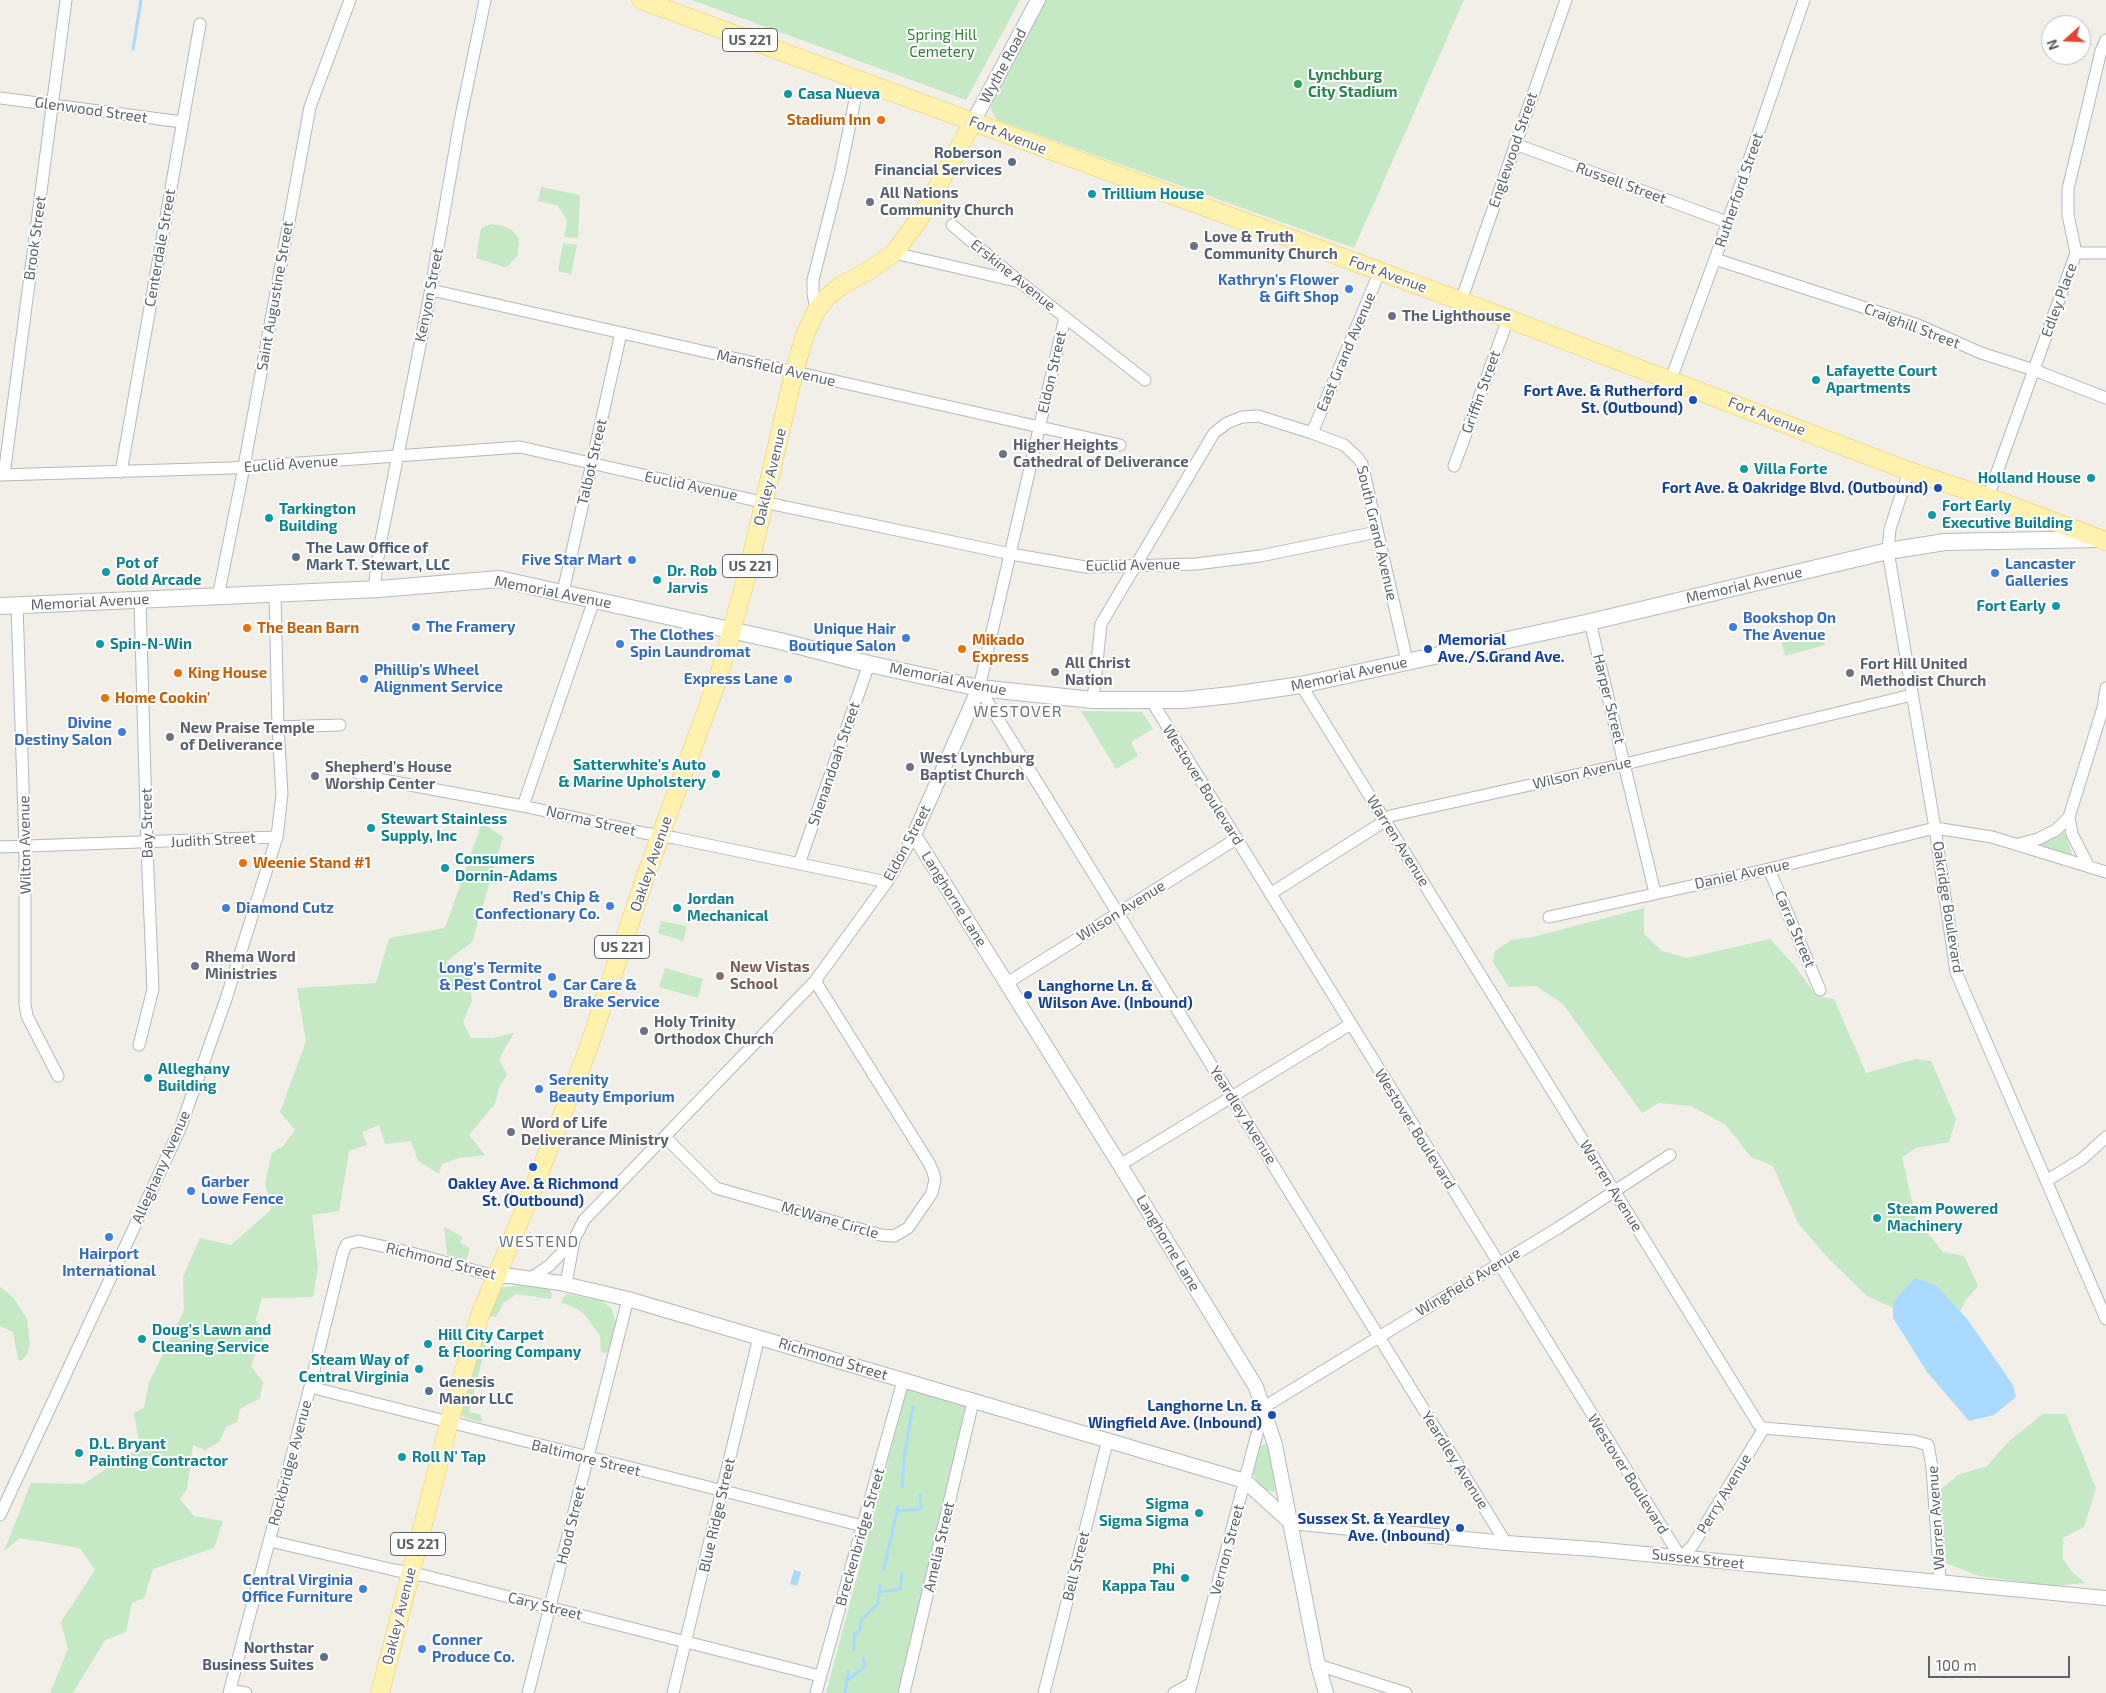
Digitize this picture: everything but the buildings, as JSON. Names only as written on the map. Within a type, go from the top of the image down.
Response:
[{"type":"main road","name":"Fort Avenue","points":[[641,0],[1462,300],[1909,471],[1988,497],[2103,540]]},
{"type":"main road","name":"Wythe Road","points":[[816,311],[827,297],[842,285],[894,252],[920,218],[972,122]]},
{"type":"main road","name":"Oakley Avenue","points":[[380,1693],[472,1339],[495,1276],[529,1200],[587,1052],[660,836],[718,679],[733,630],[794,372],[805,335],[816,311]]},
{"type":"main road","name":"Memorial Avenue","points":[[0,606],[374,589],[499,579],[733,630],[869,664],[979,688],[1092,700],[1151,700],[1232,695],[1301,685],[1590,622],[1888,551],[1945,542],[2103,540]]},
{"type":"street","name":"Brook Street","points":[[2,475],[54,105],[66,0]]},
{"type":"street","name":"Saint Augustine Street","points":[[218,596],[310,107],[350,0]]},
{"type":"street","name":"Kenyon Street","points":[[374,589],[378,550],[431,290],[460,121],[485,0]]},
{"type":"street","name":"Wythe Road","points":[[972,122],[1038,0]]},
{"type":"street","name":"Englewood Street","points":[[1462,300],[1566,0]]},
{"type":"street","name":"Rutherford Street","points":[[1671,379],[1716,259],[1804,0]]},
{"type":"street","name":"Centerdale Street","points":[[121,472],[200,24]]},
{"type":"street","name":"Edley Place","points":[[1988,497],[2076,252],[2068,214],[2068,189],[2101,51],[2106,40]]},
{"type":"street","points":[[816,311],[813,280],[819,263],[840,173],[859,80]]},
{"type":"street","name":"Glenwood Street","points":[[0,98],[182,122]]},
{"type":"street","name":"Russell Street","points":[[1515,144],[1727,222]]},
{"type":"street","name":"Erskine Avenue","points":[[952,224],[1020,282],[1145,380]]},
{"type":"street","points":[[894,252],[1020,282]]},
{"type":"street","points":[[2076,252],[2106,253]]},
{"type":"street","name":"Craighill Street","points":[[1716,259],[1918,325],[1981,353],[2034,370],[2106,398]]},
{"type":"street","name":"East Grand Avenue","points":[[1312,433],[1380,271]]},
{"type":"street","name":"Mansfield Avenue","points":[[431,290],[1120,445]]},
{"type":"street","name":"Eldon Street","points":[[566,1284],[574,1240],[584,1220],[815,981],[887,882],[914,835],[979,688],[1065,317]]},
{"type":"street","name":"Griffin Street","points":[[1454,466],[1508,318]]},
{"type":"street","name":"Talbot Street","points":[[563,592],[621,333]]},
{"type":"street","name":"South Grand Avenue","points":[[1092,700],[1101,624],[1214,434],[1227,423],[1242,417],[1258,416],[1312,433],[1344,445],[1358,458],[1362,464],[1407,661]]},
{"type":"street","name":"Euclid Avenue","points":[[2,475],[243,467],[520,447],[764,502],[1011,554],[1084,567],[1196,564],[1260,556],[1377,532]]},
{"type":"street","name":"Oakridge Boulevard","points":[[1909,471],[1890,529],[1888,551],[1935,828],[1956,972],[2106,1319]]},
{"type":"street","name":"Alleghany Avenue","points":[[0,1515],[180,1129],[226,1000],[277,837],[282,794],[278,726],[275,594]]},
{"type":"street","name":"Bay Street","points":[[139,1045],[153,989],[146,843],[140,600]]},
{"type":"street","points":[[523,806],[594,600]]},
{"type":"street","name":"Wilton Avenue","points":[[18,606],[25,846],[25,1004],[27,1016],[58,1076]]},
{"type":"street","name":"Harper Street","points":[[1590,622],[1655,893]]},
{"type":"street","name":"Shenandoah Street","points":[[799,864],[869,664]]},
{"type":"street","name":"Warren Avenue","points":[[1301,685],[1754,1419],[1764,1428],[1914,1441],[1928,1445],[1932,1466],[1940,1582]]},
{"type":"street","name":"Yeardley Avenue","points":[[979,688],[1506,1543]]},
{"type":"street","points":[[2089,867],[2072,834],[2070,817],[2103,708],[2106,688]]},
{"type":"street","name":"Wilson Avenue","points":[[1270,894],[1390,816],[1624,764],[1912,695]]},
{"type":"street","name":"Westover Boulevard","points":[[1151,700],[1681,1558]]},
{"type":"street","points":[[278,726],[340,725]]},
{"type":"street","name":"Norma Street","points":[[355,770],[367,777],[523,806],[887,882]]},
{"type":"street","points":[[2018,845],[2038,839],[2056,830],[2070,817]]},
{"type":"street","points":[[1935,828],[1992,837],[2106,872]]},
{"type":"street","name":"Daniel Avenue","points":[[1549,917],[1769,869],[1935,828]]},
{"type":"street","name":"Langhorne Lane","points":[[914,835],[1256,1387],[1275,1446],[1325,1692]]},
{"type":"street","name":"Judith Street","points":[[0,847],[277,837]]},
{"type":"street","name":"Wilson Avenue","points":[[1006,983],[1236,839]]},
{"type":"street","name":"Carra Street","points":[[1769,869],[1820,990]]},
{"type":"street","name":"McWane Circle","points":[[665,1137],[716,1188],[881,1235],[894,1236],[908,1228],[932,1193],[935,1179],[933,1172],[925,1156],[815,981]]},
{"type":"street","points":[[1120,1165],[1351,1024]]},
{"type":"street","points":[[2046,1181],[2082,1159],[2106,1137]]},
{"type":"street","name":"Wingfield Avenue","points":[[1264,1407],[1615,1192],[1670,1155]]},
{"type":"street","name":"Eldon Street","points":[[529,1279],[549,1266],[574,1240]]},
{"type":"street","name":"Richmond Street","points":[[358,1241],[404,1251],[495,1276],[510,1276],[566,1284],[628,1299],[1245,1481],[1290,1522]]},
{"type":"street","name":"Rockbridge Avenue","points":[[229,1692],[310,1388],[343,1252],[347,1244],[358,1241]]},
{"type":"street","name":"Hood Street","points":[[528,1693],[628,1299]]},
{"type":"street","name":"Blue Ridge Street","points":[[674,1693],[759,1337]]},
{"type":"street","name":"Breckenbridge Street","points":[[816,1693],[903,1381]]},
{"type":"street","name":"Baltimore Street","points":[[310,1388],[433,1417],[449,1423],[863,1526]]},
{"type":"street","name":"Amelia Street","points":[[904,1693],[973,1402]]},
{"type":"street","name":"Vernon Street","points":[[1190,1688],[1264,1407]]},
{"type":"street","name":"Perry Avenue","points":[[1681,1558],[1693,1545],[1764,1428]]},
{"type":"street","name":"Bell Street","points":[[1044,1693],[1108,1440]]},
{"type":"street","name":"Sussex Street","points":[[1290,1522],[2106,1598]]},
{"type":"street","name":"Cary Street","points":[[270,1540],[550,1607],[820,1676]]},
{"type":"street","points":[[1318,1665],[1406,1693]]},
{"type":"street","points":[[1174,1693],[1190,1688]]},
{"type":"street","points":[[229,1692],[246,1693]]},
{"type":"green space","name":"Spring Hill Cemetery","points":[[692,0],[1020,0],[966,100]]},
{"type":"green space","points":[[1043,0],[1464,0],[1354,248],[997,120],[991,109],[992,95]]},
{"type":"green space","points":[[541,187],[580,195],[578,238],[564,237],[567,220],[557,205],[538,201]]},
{"type":"green space","points":[[491,224],[504,226],[513,231],[518,237],[517,256],[508,266],[504,267],[476,258],[481,228]]},
{"type":"green space","points":[[563,243],[577,245],[571,274],[558,271]]},
{"type":"green space","points":[[1821,630],[1825,645],[1785,656],[1781,640]]},
{"type":"green space","points":[[1081,711],[1142,712],[1153,729],[1131,742],[1138,756],[1116,769]]},
{"type":"green space","points":[[482,823],[503,837],[472,942],[447,961],[452,971],[469,969],[472,1001],[463,1022],[471,1038],[493,1038],[514,1033],[499,1059],[507,1075],[499,1087],[495,1104],[469,1135],[485,1155],[459,1158],[442,1164],[439,1174],[418,1161],[411,1141],[385,1144],[379,1125],[362,1132],[367,1145],[349,1151],[339,1211],[312,1215],[318,1267],[313,1297],[262,1298],[256,1319],[264,1339],[256,1352],[251,1366],[263,1382],[260,1398],[240,1409],[237,1422],[226,1427],[219,1442],[205,1450],[193,1445],[187,1489],[180,1499],[194,1516],[223,1521],[214,1548],[153,1569],[144,1598],[132,1603],[126,1632],[105,1640],[73,1693],[50,1693],[68,1649],[61,1622],[95,1570],[80,1548],[20,1538],[4,1551],[31,1483],[83,1484],[140,1447],[134,1413],[144,1408],[149,1383],[184,1310],[183,1277],[200,1238],[231,1245],[271,1210],[265,1183],[272,1153],[283,1146],[295,1130],[280,1112],[306,1041],[297,988],[376,983],[389,938],[445,928]]},
{"type":"green space","points":[[2064,832],[2073,856],[2041,847],[2043,843]]},
{"type":"green space","points":[[1644,908],[1644,934],[1662,951],[1687,958],[1770,939],[1795,966],[1816,996],[1834,999],[1866,1073],[1916,1059],[1931,1061],[1956,1119],[1949,1142],[1916,1148],[1902,1157],[1916,1219],[1943,1252],[1964,1256],[1978,1286],[1965,1301],[1960,1311],[1936,1285],[1894,1302],[1893,1308],[1867,1296],[1827,1257],[1798,1223],[1773,1166],[1751,1157],[1726,1125],[1691,1106],[1659,1103],[1642,1113],[1563,1004],[1536,986],[1509,987],[1493,962],[1495,951],[1511,940],[1533,937]]},
{"type":"green space","points":[[661,921],[687,926],[683,941],[658,933]]},
{"type":"green space","points":[[665,968],[703,979],[698,998],[659,987]]},
{"type":"green space","points":[[444,1227],[463,1237],[460,1243],[470,1248],[466,1261],[447,1255]]},
{"type":"green space","points":[[520,1285],[549,1289],[552,1294],[551,1299],[517,1294],[503,1303],[496,1317],[485,1316],[497,1291],[501,1288]]},
{"type":"green space","points":[[0,1287],[13,1297],[27,1319],[30,1345],[27,1354],[21,1361],[18,1359],[13,1332],[0,1326]]},
{"type":"green space","points":[[567,1294],[602,1301],[612,1309],[616,1322],[607,1353],[601,1352],[600,1336],[586,1316],[577,1309],[561,1302]]},
{"type":"green space","points":[[480,1328],[489,1332],[469,1412],[481,1415],[482,1422],[465,1418],[460,1414]]},
{"type":"green space","points":[[907,1389],[969,1405],[899,1693],[826,1693]]},
{"type":"green space","points":[[2043,1414],[2066,1414],[2096,1488],[2084,1527],[2063,1538],[2063,1559],[2072,1572],[2085,1583],[2054,1586],[1979,1576],[1943,1562],[1940,1490],[1958,1475],[1987,1466],[2009,1441]]},
{"type":"green space","points":[[1265,1444],[1269,1446],[1277,1488],[1273,1492],[1261,1486],[1255,1478],[1253,1471],[1259,1446]]},
{"type":"water","points":[[1915,1278],[1936,1285],[1960,1311],[2013,1385],[2016,1397],[1994,1415],[1969,1421],[1927,1372],[1893,1318],[1893,1302]]},
{"type":"water","points":[[794,1570],[801,1572],[797,1586],[790,1584]]},
{"type":"waterway","points":[[133,49],[141,0]]},
{"type":"waterway","points":[[902,1487],[905,1451],[913,1407]]},
{"type":"waterway","points":[[898,1511],[921,1509],[920,1495]]},
{"type":"waterway","points":[[884,1569],[898,1506]]},
{"type":"waterway","points":[[880,1592],[900,1589],[902,1573]]},
{"type":"waterway","points":[[854,1650],[854,1635],[860,1630],[861,1620],[878,1604],[880,1585]]},
{"type":"waterway","points":[[846,1681],[865,1667],[863,1658]]},
{"type":"waterway","points":[[845,1693],[848,1672]]},
{"type":"place","name":"Lynchburg City Stadium","points":[[1298,84]]},
{"type":"place","name":"Casa Nueva","points":[[788,94]]},
{"type":"place","name":"Stadium Inn","points":[[881,120]]},
{"type":"place","name":"Roberson Financial Services","points":[[1012,162]]},
{"type":"place","name":"Trillium House","points":[[1092,194]]},
{"type":"place","name":"All Nations Community Church","points":[[870,202]]},
{"type":"place","name":"Love & Truth Community Church","points":[[1194,246]]},
{"type":"place","name":"Kathryn's Flower & Gift Shop","points":[[1349,289]]},
{"type":"place","name":"The Lighthouse","points":[[1392,316]]},
{"type":"place","name":"Lafayette Court Apartments","points":[[1816,380]]},
{"type":"place","name":"Fort Ave. & Rutherford St. (Outbound)","points":[[1693,400]]},
{"type":"place","name":"Higher Heights Cathedral of Deliverance","points":[[1003,454]]},
{"type":"place","name":"Villa Forte","points":[[1744,469]]},
{"type":"place","name":"Holland House","points":[[2091,478]]},
{"type":"place","name":"Fort Ave. & Oakridge Blvd. (Outbound)","points":[[1938,488]]},
{"type":"place","name":"Fort Early Executive Building","points":[[1932,515]]},
{"type":"place","name":"Tarkington Building","points":[[269,518]]},
{"type":"place","name":"The Law Office of Mark T. Stewart, LLC","points":[[296,557]]},
{"type":"place","name":"Five Star Mart","points":[[632,560]]},
{"type":"place","name":"Pot of Gold Arcade","points":[[106,572]]},
{"type":"place","name":"Lancaster Galleries","points":[[1995,573]]},
{"type":"place","name":"Dr. Rob Jarvis","points":[[657,580]]},
{"type":"place","name":"Fort Early","points":[[2056,606]]},
{"type":"place","name":"The Framery","points":[[416,627]]},
{"type":"place","name":"Bookshop On The Avenue","points":[[1733,627]]},
{"type":"place","name":"The Bean Barn","points":[[247,628]]},
{"type":"place","name":"Unique Hair Boutique Salon","points":[[906,638]]},
{"type":"place","name":"Spin-N-Win","points":[[100,644]]},
{"type":"place","name":"The Clothes Spin Laundromat","points":[[620,644]]},
{"type":"place","name":"Mikado Express","points":[[962,649]]},
{"type":"place","name":"Memorial Ave./S.Grand Ave.","points":[[1428,649]]},
{"type":"place","name":"All Christ Nation","points":[[1055,672]]},
{"type":"place","name":"King House","points":[[178,673]]},
{"type":"place","name":"Fort Hill United Methodist Church","points":[[1850,673]]},
{"type":"place","name":"Phillip's Wheel Alignment Service","points":[[364,679]]},
{"type":"place","name":"Express Lane","points":[[788,679]]},
{"type":"place","name":"Home Cookin'","points":[[105,698]]},
{"type":"place","name":"Divine Destiny Salon","points":[[122,732]]},
{"type":"place","name":"New Praise Temple of Deliverance","points":[[170,737]]},
{"type":"place","name":"West Lynchburg Baptist Church","points":[[910,767]]},
{"type":"place","name":"Satterwhite's Auto & Marine Upholstery","points":[[716,774]]},
{"type":"place","name":"Shepherd's House Worship Center","points":[[315,776]]},
{"type":"place","name":"Stewart Stainless Supply, Inc","points":[[371,828]]},
{"type":"place","name":"Weenie Stand #1","points":[[243,863]]},
{"type":"place","name":"Consumers Dornin-Adams","points":[[445,868]]},
{"type":"place","name":"Red's Chip & Confectionary Co.","points":[[610,906]]},
{"type":"place","name":"Diamond Cutz","points":[[226,908]]},
{"type":"place","name":"Jordan Mechanical","points":[[677,908]]},
{"type":"place","name":"Rhema Word Ministries","points":[[195,966]]},
{"type":"place","name":"New Vistas School","points":[[720,976]]},
{"type":"place","name":"Long's Termite & Pest Control","points":[[552,977]]},
{"type":"place","name":"Car Care & Brake Service","points":[[553,994]]},
{"type":"place","name":"Langhorne Ln. & Wilson Ave. (Inbound)","points":[[1028,995]]},
{"type":"place","name":"Holy Trinity Orthodox Church","points":[[644,1031]]},
{"type":"place","name":"Alleghany Building","points":[[148,1078]]},
{"type":"place","name":"Serenity Beauty Emporium","points":[[539,1089]]},
{"type":"place","name":"Word of Life Deliverance Ministry","points":[[511,1132]]},
{"type":"place","name":"Oakley Ave. & Richmond St. (Outbound)","points":[[533,1167]]},
{"type":"place","name":"Garber Lowe Fence","points":[[191,1191]]},
{"type":"place","name":"Steam Powered Machinery","points":[[1877,1218]]},
{"type":"place","name":"Hairport International","points":[[109,1237]]},
{"type":"place","name":"Doug's Lawn and Cleaning Service","points":[[142,1339]]},
{"type":"place","name":"Hill City Carpet & Flooring Company","points":[[428,1344]]},
{"type":"place","name":"Steam Way of Central Virginia","points":[[419,1369]]},
{"type":"place","name":"Genesis Manor LLC","points":[[429,1391]]},
{"type":"place","name":"Langhorne Ln. & Wingfield Ave. (Inbound)","points":[[1272,1415]]},
{"type":"place","name":"D.L. Bryant Painting Contractor","points":[[79,1453]]},
{"type":"place","name":"Roll N' Tap","points":[[402,1457]]},
{"type":"place","name":"Sigma Sigma Sigma","points":[[1199,1513]]},
{"type":"place","name":"Sussex St. & Yeardley Ave. (Inbound)","points":[[1460,1528]]},
{"type":"place","name":"Phi Kappa Tau","points":[[1185,1578]]},
{"type":"place","name":"Central Virginia Office Furniture","points":[[363,1589]]},
{"type":"place","name":"Conner Produce Co.","points":[[422,1649]]},
{"type":"place","name":"Northstar Business Suites","points":[[324,1657]]},
{"type":"district","name":"WESTOVER","points":[[1018,712]]},
{"type":"district","name":"WESTEND","points":[[539,1242]]}]
